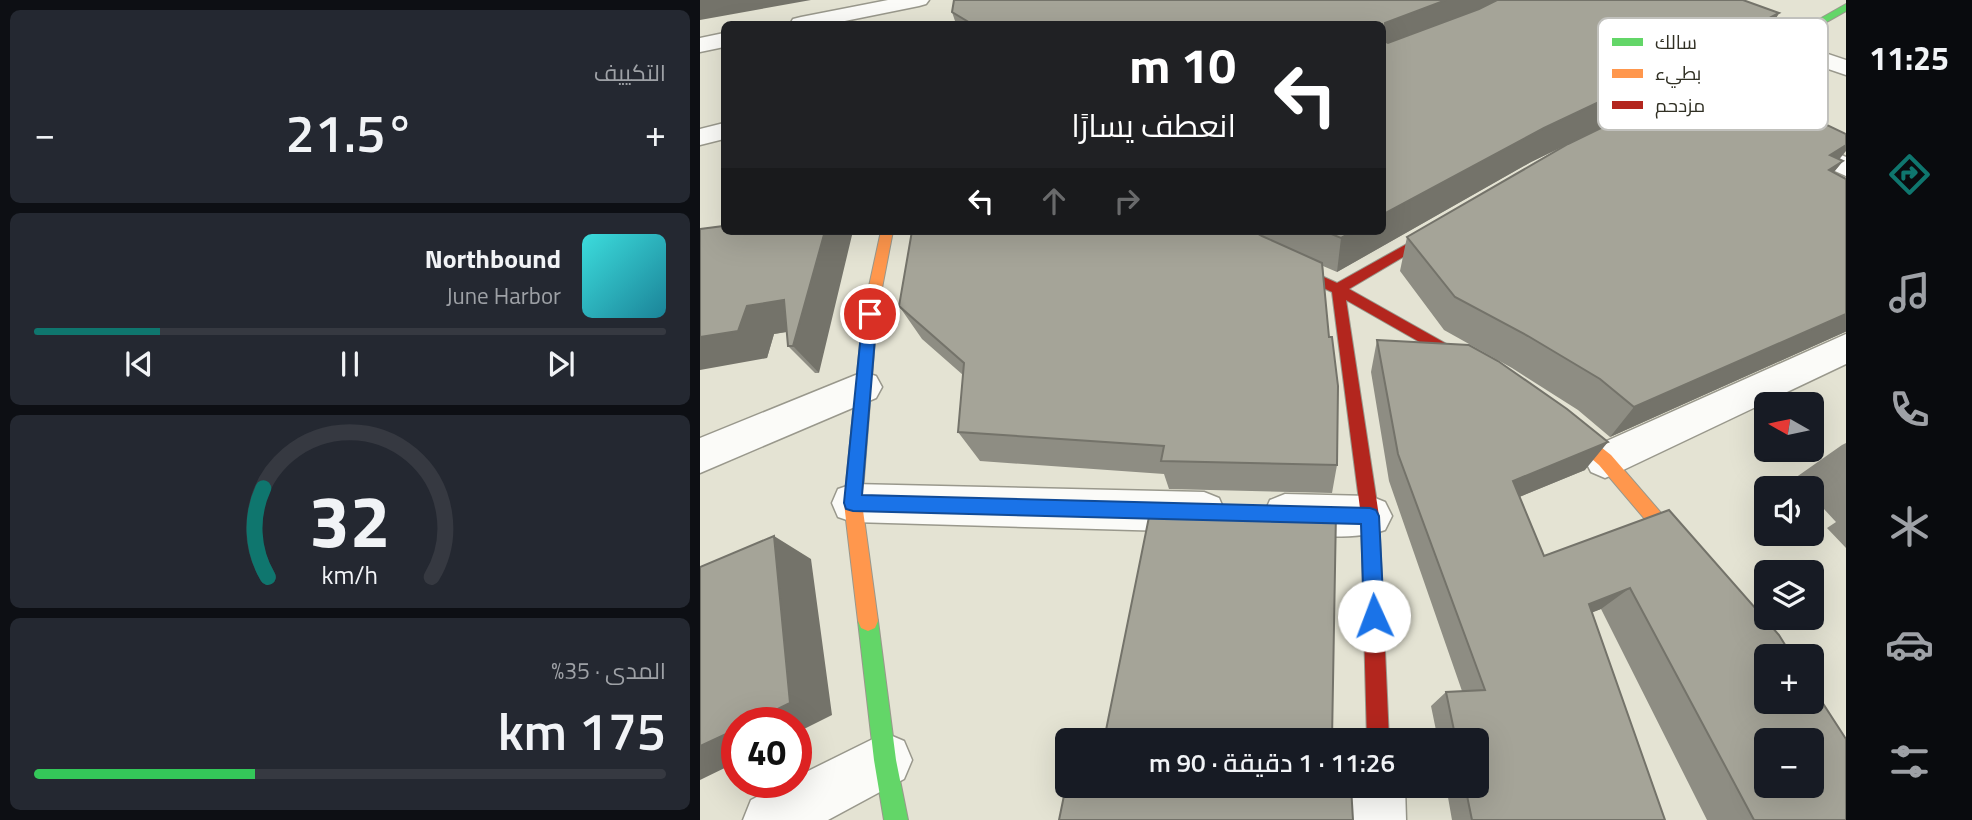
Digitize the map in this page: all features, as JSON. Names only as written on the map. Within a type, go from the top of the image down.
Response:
[{"type":"street","points":[[836,0],[864,19]]},
{"type":"street","points":[[839,21],[864,19],[919,0]]},
{"type":"street","points":[[1827,18],[1846,7]]},
{"type":"street","points":[[700,45],[721,41]]},
{"type":"street","points":[[1828,62],[1846,68]]},
{"type":"street","points":[[1772,131],[1846,168]]},
{"type":"street","points":[[700,137],[721,132]]},
{"type":"street","points":[[1821,156],[1846,137]]},
{"type":"street","points":[[1338,289],[1458,219]]},
{"type":"street","points":[[886,235],[870,314],[853,503],[885,760],[896,820]]},
{"type":"street","points":[[1233,235],[1275,260],[1338,289],[1498,380]]},
{"type":"street","points":[[1338,289],[1370,516],[1378,728]]},
{"type":"street","points":[[1605,460],[1846,348]]},
{"type":"street","points":[[700,456],[863,387]]},
{"type":"street","points":[[1541,409],[1605,460],[1703,574]]},
{"type":"street","points":[[853,503],[1370,516]]},
{"type":"street","points":[[771,820],[885,760]]},
{"type":"street","points":[[1378,798],[1378,820]]},
{"type":"building","points":[[954,0],[1446,0],[1386,23],[967,21],[952,12]]},
{"type":"building","points":[[1497,0],[1743,0],[1779,13],[1770,18],[1598,18],[1598,103],[1544,128],[1386,213],[1386,42]]},
{"type":"building","points":[[1828,125],[1846,134],[1846,145],[1830,155],[1843,161],[1829,170],[1846,179],[1846,314],[1634,407],[1600,379],[1455,297],[1407,237],[1598,129],[1828,130]]},
{"type":"building","points":[[721,226],[721,235],[824,235],[793,346],[788,346],[784,300],[747,306],[738,331],[700,337],[700,229]]},
{"type":"building","points":[[911,235],[1260,235],[1322,263],[1329,337],[1332,337],[1338,386],[1337,465],[1161,461],[1164,446],[958,432],[964,363],[899,306]]},
{"type":"building","points":[[1377,340],[1469,345],[1498,361],[1567,409],[1608,442],[1513,481],[1544,556],[1669,510],[1754,607],[1754,630],[1775,630],[1785,644],[1754,644],[1754,714],[1824,714],[1824,705],[1846,739],[1846,820],[1754,820],[1630,588],[1589,604],[1665,820],[1472,820],[1467,798],[1489,798],[1489,728],[1454,728],[1446,692],[1485,690],[1398,454]]},
{"type":"building","points":[[1151,507],[1336,512],[1332,728],[1106,728]]},
{"type":"building","points":[[774,536],[790,703],[782,707],[721,707],[721,736],[700,746],[700,567]]},
{"type":"building","points":[[1064,798],[1352,798],[1353,820],[1059,820]]},
{"type":"traffic: fast","points":[[1827,18],[1846,7]]},
{"type":"traffic: fast","points":[[868,621],[885,760],[896,820]]},
{"type":"traffic: slow","points":[[868,621],[853,503],[870,314],[886,235]]},
{"type":"traffic: slow","points":[[1559,421],[1605,460],[1688,557]]},
{"type":"traffic: jam","points":[[1378,728],[1370,516],[1338,289],[1448,225]]},
{"type":"traffic: jam","points":[[1233,235],[1275,260],[1338,289],[1479,369]]},
{"type":"route","points":[[870,314],[853,503],[1370,516],[1374,616]]}]
